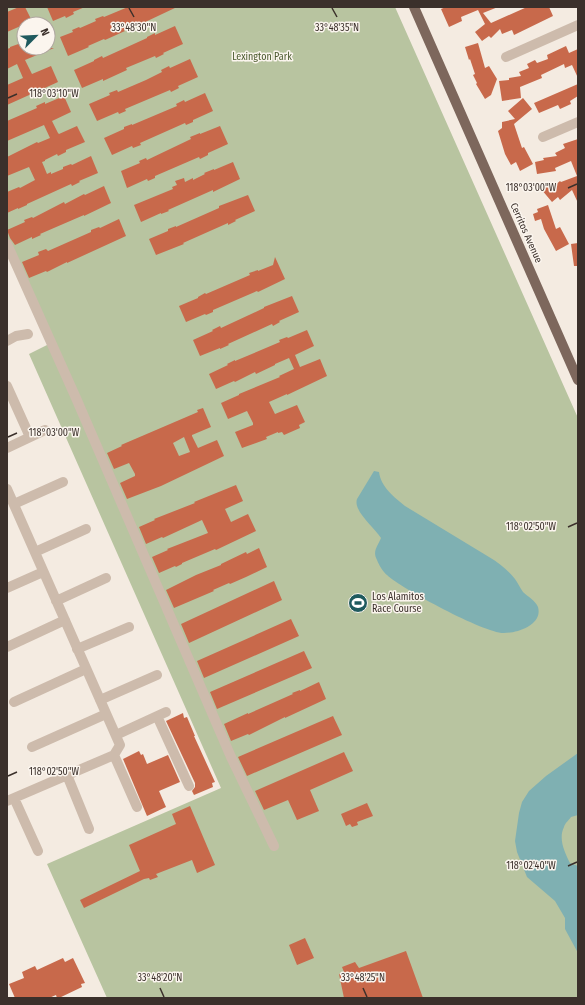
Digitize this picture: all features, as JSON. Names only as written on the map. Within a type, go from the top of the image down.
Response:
[{"type":"main road","name":"Cerritos Avenue","points":[[414,7],[578,380]]},
{"type":"street","points":[[506,57],[578,25]]},
{"type":"street","points":[[543,137],[578,122]]},
{"type":"street","points":[[7,244],[76,398],[231,756],[274,846]]},
{"type":"street","points":[[7,340],[16,336],[28,334]]},
{"type":"street","points":[[7,386],[30,437]]},
{"type":"street","points":[[7,448],[45,430]]},
{"type":"street","points":[[14,504],[63,482]]},
{"type":"street","points":[[7,489],[120,744],[114,755],[10,799],[38,851]]},
{"type":"street","points":[[35,552],[86,529]]},
{"type":"street","points":[[7,588],[44,572]]},
{"type":"street","points":[[56,601],[106,578]]},
{"type":"street","points":[[7,647],[65,620]]},
{"type":"street","points":[[77,649],[129,627]]},
{"type":"street","points":[[14,702],[86,669]]},
{"type":"street","points":[[100,700],[157,675]]},
{"type":"street","points":[[32,747],[106,714]]},
{"type":"street","points":[[116,735],[162,714],[189,786]]},
{"type":"street","points":[[114,755],[137,807]]},
{"type":"street","points":[[67,775],[89,829]]},
{"type":"green space","name":"Los Alamitos Race Course","points":[[7,7],[395,7],[578,418],[578,998],[107,998],[47,864],[221,788],[29,354],[49,344],[7,251]]},
{"type":"water","points":[[374,471],[379,472],[385,487],[405,506],[500,564],[515,579],[523,592],[537,605],[539,613],[537,619],[522,630],[509,633],[494,631],[444,610],[396,582],[386,574],[379,564],[375,554],[381,538],[361,514],[357,504],[357,499]]},
{"type":"water","points":[[578,753],[578,815],[571,817],[566,823],[562,832],[562,841],[570,863],[578,866],[578,953],[565,929],[565,918],[555,901],[527,877],[517,852],[515,841],[522,802],[529,791],[546,776]]},
{"type":"building","points":[[19,7],[25,7],[30,16],[16,16],[16,28],[7,32],[7,12]]},
{"type":"building","points":[[47,7],[85,7],[73,12],[74,14],[66,18],[65,16],[56,20],[56,16],[51,16]]},
{"type":"building","points":[[128,7],[177,7],[68,56],[60,37],[73,32],[72,30],[96,21],[95,19]]},
{"type":"building","points":[[446,7],[498,7],[483,13],[491,23],[527,7],[549,7],[553,16],[514,35],[512,30],[502,34],[500,29],[491,38],[489,36],[482,41],[475,32],[485,24],[478,10],[461,17],[462,21],[449,27],[441,9]]},
{"type":"building","points":[[175,26],[183,44],[163,53],[164,54],[156,58],[155,56],[126,68],[127,70],[103,81],[103,79],[82,88],[74,70],[102,56],[103,58],[155,33],[155,35]]},
{"type":"building","points":[[478,43],[485,68],[489,66],[497,79],[491,95],[485,99],[476,84],[477,83],[473,75],[475,74],[465,47]]},
{"type":"building","points":[[16,45],[16,56],[35,56],[25,60],[32,74],[51,66],[58,82],[7,105],[7,85],[23,78],[17,64],[7,69],[7,49]]},
{"type":"building","points":[[566,46],[569,53],[578,49],[578,78],[572,65],[565,68],[564,64],[541,75],[542,78],[520,87],[521,98],[502,101],[499,81],[509,80],[509,78],[521,76],[519,72],[529,68],[527,64],[535,60],[537,63],[548,59],[547,55]]},
{"type":"building","points":[[190,59],[198,77],[178,86],[179,88],[171,92],[170,90],[125,109],[126,111],[119,114],[118,112],[97,121],[89,104],[110,95],[109,93],[117,90],[118,92],[146,80],[162,72],[161,70],[169,66],[170,68]]},
{"type":"building","points":[[578,84],[578,96],[570,101],[571,104],[560,109],[558,105],[539,113],[534,103]]},
{"type":"building","points":[[205,93],[213,111],[193,120],[193,122],[186,125],[185,123],[140,143],[141,145],[133,148],[132,146],[112,155],[104,138],[124,129],[124,127],[177,106],[176,104],[184,100],[185,102]]},
{"type":"building","points":[[64,96],[71,112],[52,121],[59,134],[77,126],[85,142],[66,150],[66,152],[58,156],[57,154],[42,162],[47,174],[51,172],[51,174],[63,169],[63,167],[72,165],[91,156],[98,173],[79,181],[80,182],[72,186],[71,184],[7,213],[7,192],[19,187],[20,188],[35,180],[29,167],[7,176],[7,157],[37,142],[38,143],[50,138],[44,125],[7,141],[7,121],[37,108],[36,106],[45,102],[45,104]]},
{"type":"building","points":[[523,98],[532,109],[514,124],[522,148],[524,147],[533,164],[520,171],[516,162],[511,165],[505,154],[498,131],[502,128],[502,122],[515,119],[508,111]]},
{"type":"building","points":[[220,126],[228,144],[208,153],[208,155],[200,159],[199,157],[155,176],[155,178],[148,181],[147,179],[127,188],[121,171],[140,163],[139,161],[146,158],[147,160],[191,139],[190,137]]},
{"type":"building","points":[[578,139],[578,203],[572,190],[560,200],[558,197],[552,202],[541,189],[550,182],[554,186],[560,181],[561,182],[577,176],[571,161],[555,168],[556,171],[537,174],[535,162],[544,160],[543,158],[557,156],[555,153],[565,148],[563,144]]},
{"type":"building","points":[[233,162],[240,179],[141,222],[134,205],[173,189],[172,187],[177,185],[175,181],[184,178],[185,182],[193,178],[193,180],[205,174],[204,173]]},
{"type":"building","points":[[104,186],[111,203],[40,234],[41,235],[32,239],[32,237],[15,245],[10,238],[7,230],[25,222],[24,220],[33,218],[64,202],[65,204]]},
{"type":"building","points":[[248,195],[255,211],[235,220],[236,221],[228,225],[228,223],[183,243],[184,244],[156,255],[149,239],[168,231],[168,229],[219,208],[219,206]]},
{"type":"building","points":[[548,205],[556,229],[560,227],[569,244],[556,251],[544,229],[541,219],[535,221],[533,214],[538,212],[537,209]]},
{"type":"building","points":[[119,219],[126,236],[47,272],[46,271],[29,278],[22,262],[39,255],[38,252],[46,249],[48,251],[91,232],[91,230],[100,228]]},
{"type":"building","points":[[578,243],[578,266],[574,266],[571,244]]},
{"type":"building","points":[[275,257],[285,279],[258,292],[257,291],[213,310],[213,312],[186,322],[179,306],[198,298],[205,293],[206,294],[250,275],[249,273],[273,265]]},
{"type":"building","points":[[292,296],[299,312],[279,321],[280,322],[273,326],[272,324],[220,349],[200,356],[193,340],[213,331],[212,330],[220,326],[221,328],[264,307]]},
{"type":"building","points":[[307,330],[314,346],[295,355],[300,367],[320,359],[327,376],[269,402],[275,414],[297,405],[305,422],[299,425],[300,428],[284,435],[282,432],[278,432],[266,437],[267,439],[242,448],[235,432],[253,425],[253,423],[247,411],[228,419],[221,403],[280,377],[279,376],[294,369],[289,358],[256,374],[255,372],[216,389],[209,374],[235,360],[280,342],[279,340]]},
{"type":"building","points":[[203,408],[211,427],[192,435],[198,448],[217,440],[224,456],[161,486],[127,499],[120,483],[135,476],[135,474],[129,463],[114,469],[107,453],[122,446],[121,445],[198,412],[197,410]],"holes":[[[184,437],[190,452],[179,456],[173,443]]]},
{"type":"building","points":[[236,485],[243,501],[225,509],[231,522],[248,514],[256,531],[216,550],[215,549],[159,573],[152,557],[168,550],[167,549],[208,533],[202,520],[146,544],[139,527],[155,520],[154,519]]},
{"type":"building","points":[[259,548],[267,567],[174,608],[166,590],[246,552],[247,554]]},
{"type":"building","points":[[274,581],[282,600],[189,643],[181,624]]},
{"type":"building","points":[[291,619],[299,636],[204,678],[197,661]]},
{"type":"building","points":[[304,651],[312,668],[217,709],[210,692]]},
{"type":"building","points":[[319,682],[326,699],[249,735],[248,734],[231,741],[224,724]]},
{"type":"building","points":[[183,713],[184,718],[187,717],[215,782],[212,783],[213,787],[194,795],[192,791],[195,787],[195,783],[166,721]]},
{"type":"building","points":[[333,716],[342,735],[247,776],[238,757]]},
{"type":"building","points":[[139,751],[141,755],[143,754],[147,764],[168,755],[180,782],[159,791],[166,807],[147,816],[123,759]]},
{"type":"building","points":[[344,752],[353,771],[310,790],[319,811],[297,820],[288,800],[264,810],[255,791]]},
{"type":"building","points":[[367,803],[373,816],[357,822],[358,825],[352,827],[350,824],[346,826],[341,814]]},
{"type":"building","points":[[190,806],[215,865],[197,873],[192,860],[156,874],[158,877],[150,880],[149,878],[144,879],[84,908],[80,900],[140,871],[129,845],[176,824],[172,814]]},
{"type":"building","points":[[305,938],[314,958],[297,965],[289,945]]},
{"type":"building","points":[[406,951],[423,998],[344,998],[339,974],[344,972],[342,967],[355,962],[359,968]]},
{"type":"building","points":[[63,958],[65,962],[73,958],[85,983],[81,984],[82,987],[59,998],[57,998],[56,995],[49,998],[15,998],[9,984],[24,978],[22,972],[35,966],[37,970]]},
{"type":"place","name":"Los Alamitos Race Course","points":[[358,603]]},
{"type":"park label","name":"Lexington Park","points":[[262,57]]}]
